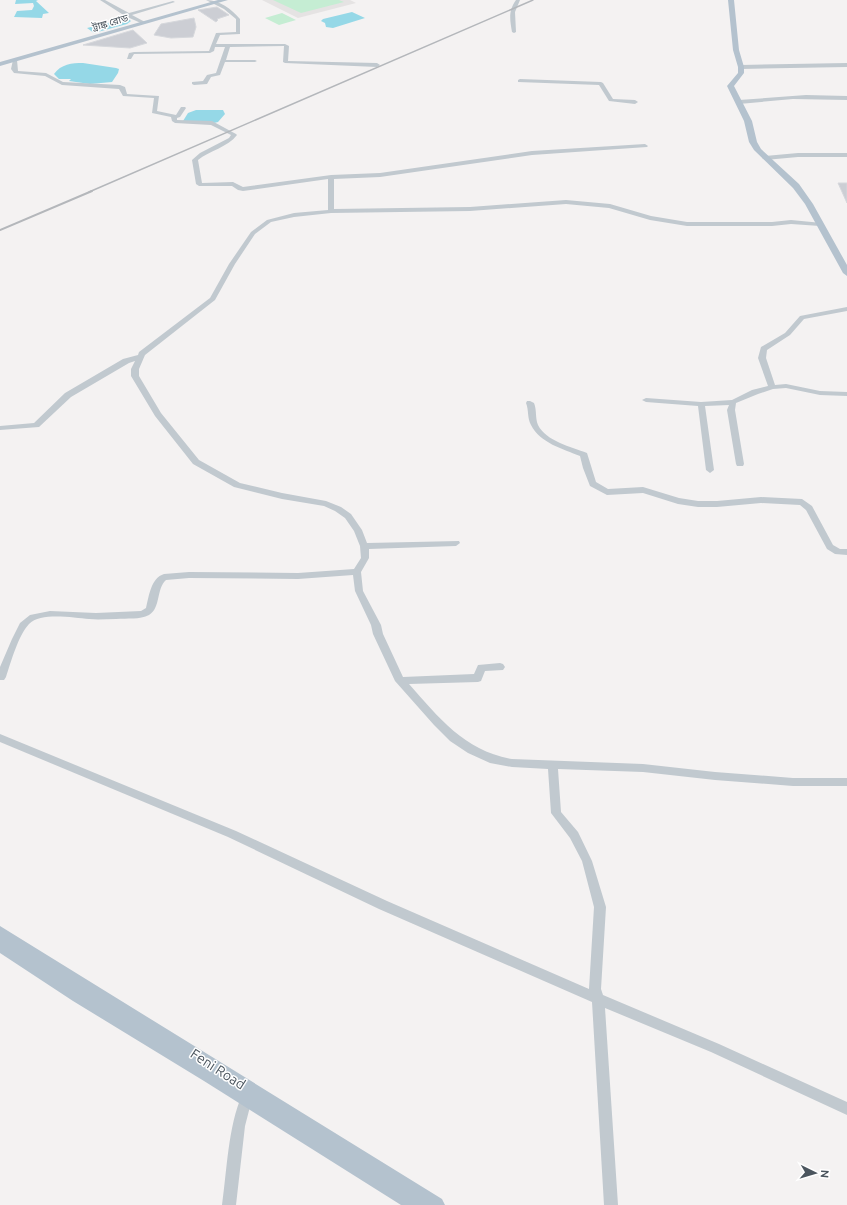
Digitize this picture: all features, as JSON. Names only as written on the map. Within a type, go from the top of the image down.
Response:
[{"type":"main road","name":"ট্রাঙ্ক রোড","points":[[0,64],[225,0]]},
{"type":"main road","points":[[731,0],[736,50],[741,73],[730,86],[748,121],[753,142],[765,158],[796,186],[809,204],[847,272]]},
{"type":"main road","name":"Feni Road","points":[[0,933],[436,1205]]},
{"type":"main road","points":[[0,944],[79,996],[210,1075],[246,1099],[418,1205]]},
{"type":"street","points":[[102,0],[143,23]]},
{"type":"street","points":[[129,58],[134,53],[210,52],[218,34],[238,33],[238,19],[226,8],[208,0]]},
{"type":"street","points":[[514,32],[511,16],[512,8],[518,0]]},
{"type":"street","points":[[127,15],[173,2]]},
{"type":"street","points":[[213,46],[285,45],[287,46],[285,62],[377,65]]},
{"type":"street","points":[[194,83],[205,83],[209,76],[217,75],[228,46]]},
{"type":"street","points":[[15,60],[14,69],[16,72],[46,75],[62,83],[120,87],[123,88],[125,95],[158,97],[154,112],[170,115],[174,118],[175,122],[217,125],[234,135],[231,139],[202,154],[195,160],[198,184],[201,185],[233,184],[240,189],[243,189],[331,177],[380,175],[532,153],[645,146]]},
{"type":"street","points":[[222,61],[255,61]]},
{"type":"street","points":[[741,68],[847,65]]},
{"type":"street","points":[[520,81],[601,84],[611,100],[635,102]]},
{"type":"street","points":[[739,102],[766,98],[803,96],[847,98]]},
{"type":"street","points":[[174,118],[180,114],[183,108]]},
{"type":"street","points":[[765,158],[847,155]]},
{"type":"street","points":[[331,177],[331,211]]},
{"type":"street","points":[[0,428],[36,425],[68,395],[126,361],[140,357],[213,299],[232,264],[253,233],[269,221],[294,215],[331,211],[462,210],[566,202],[610,206],[650,218],[687,224],[772,224],[791,222],[820,224]]},
{"type":"street","points":[[772,387],[762,358],[764,349],[788,334],[794,324],[802,317],[847,309]]},
{"type":"street","points":[[140,357],[135,369],[135,376],[158,414],[196,462],[219,476],[237,484],[282,496],[326,504],[338,508],[348,516],[358,530],[364,546],[365,558],[357,572],[359,591],[376,625],[378,634],[400,681],[437,722],[454,738],[472,750],[494,760],[512,763],[553,766],[643,768],[715,776],[794,782],[847,782]]},
{"type":"street","points":[[646,400],[701,404],[733,402],[755,392],[772,387],[786,386],[820,393],[847,394]]},
{"type":"street","points":[[733,402],[731,410],[740,464]]},
{"type":"street","points":[[530,403],[533,408],[534,425],[541,434],[571,451],[584,455],[593,484],[603,490],[612,492],[643,490],[678,501],[698,504],[717,504],[761,500],[802,502],[809,508],[830,547],[838,552],[847,552]]},
{"type":"street","points":[[701,404],[710,470]]},
{"type":"street","points":[[364,546],[456,543]]},
{"type":"street","points":[[1,677],[11,650],[26,622],[36,616],[59,614],[96,616],[144,614],[150,609],[155,592],[161,579],[164,578],[189,575],[298,576],[357,572]]},
{"type":"street","points":[[400,681],[478,678],[481,668],[500,667]]},
{"type":"street","points":[[0,738],[218,828],[383,905],[598,999],[715,1048],[847,1109]]},
{"type":"street","points":[[553,766],[556,813],[574,835],[587,861],[600,906],[595,989],[598,999],[611,1205]]},
{"type":"street","points":[[229,1205],[239,1126],[246,1099]]},
{"type":"shaded area","points":[[262,0],[350,0],[356,3],[298,18]]},
{"type":"green space","points":[[273,0],[339,0],[344,2],[301,13]]},
{"type":"green space","points":[[282,13],[296,20],[279,25],[265,18]]},
{"type":"water","points":[[16,0],[38,0],[36,1],[49,13],[43,14],[42,18],[14,17],[17,11],[32,10],[34,6],[33,3],[15,4]]},
{"type":"water","points":[[352,12],[365,18],[333,28],[326,27],[325,23],[321,21],[323,19]]},
{"type":"water","points":[[127,18],[131,21],[127,24],[94,33],[87,28]]},
{"type":"water","points":[[83,63],[119,69],[112,82],[90,84],[69,81],[71,79],[59,79],[54,74],[63,66]]},
{"type":"water","points":[[196,110],[223,110],[225,114],[218,122],[214,123],[183,121],[188,113]]},
{"type":"building","points":[[217,7],[229,15],[217,19],[218,20],[216,22],[198,10]]},
{"type":"building","points":[[194,18],[196,27],[193,37],[171,38],[154,35],[161,24]]},
{"type":"building","points":[[133,30],[147,43],[130,48],[83,45]]},
{"type":"building","points":[[838,183],[847,183],[847,203]]},
{"type":"railway","points":[[89,192],[533,0]]},
{"type":"railway","points":[[0,230],[92,191]]}]
